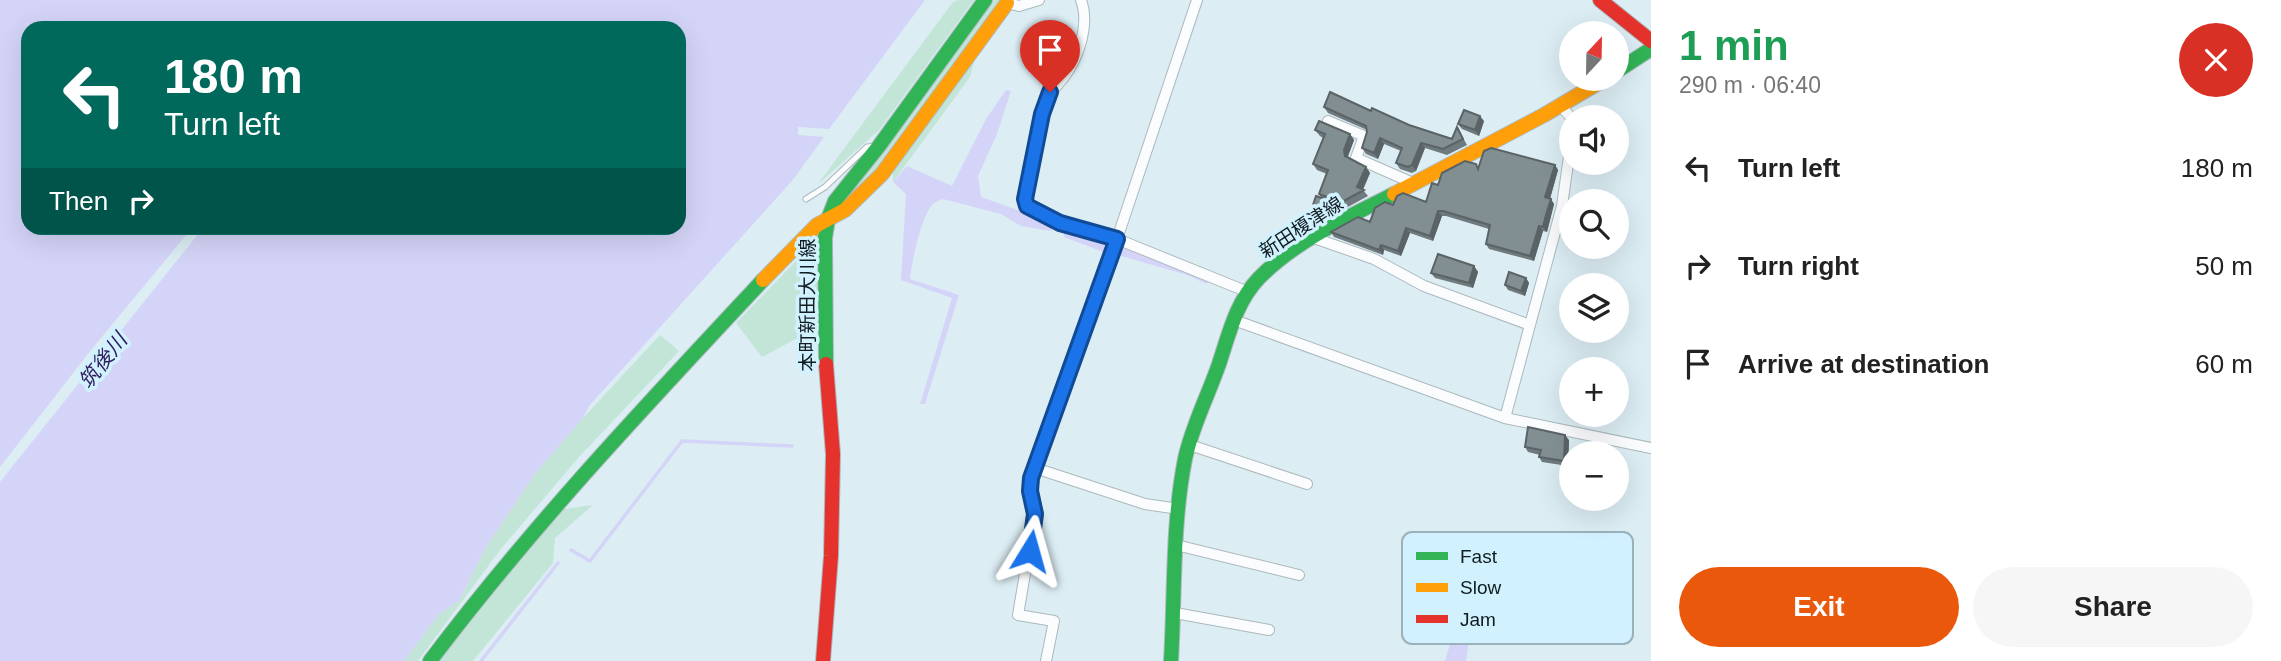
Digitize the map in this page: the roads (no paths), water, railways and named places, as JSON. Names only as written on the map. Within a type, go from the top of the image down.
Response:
[{"type":"main road","name":"本町新田大川線","points":[[823,661],[831,556],[833,454],[826,388],[825,238],[828,219],[835,201],[879,146],[985,0]]},
{"type":"main road","points":[[1600,0],[1651,41]]},
{"type":"main road","points":[[430,661],[457,624],[593,461],[807,234],[845,210],[882,174],[1008,2]]},
{"type":"main road","points":[[1629,63],[1651,49]]},
{"type":"main road","name":"新田榎津線","points":[[1565,105],[1587,91]]},
{"type":"main road","name":"新田榎津線","points":[[1171,661],[1176,545],[1183,468],[1234,320],[1248,292],[1270,269],[1314,238],[1413,183],[1559,109]]},
{"type":"street","points":[[1008,2],[1019,6],[1039,0]]},
{"type":"street","points":[[1081,0],[1085,25],[1076,55],[1065,76],[1050,92],[1042,114],[1025,199],[1027,206],[1060,223],[1117,239],[1248,292]]},
{"type":"street","points":[[1046,661],[1054,621],[1018,615],[1035,514],[1030,491],[1035,468],[1117,239],[1197,0]]},
{"type":"street","points":[[1328,121],[1364,136],[1356,158],[1413,183]]},
{"type":"street","points":[[1505,418],[1562,206],[1566,175]]},
{"type":"street","points":[[1314,238],[1374,259],[1424,286],[1530,325]]},
{"type":"street","points":[[1234,320],[1505,418],[1651,448]]},
{"type":"street","points":[[1189,445],[1307,484]]},
{"type":"street","points":[[1035,468],[1145,503],[1179,509]]},
{"type":"street","points":[[1176,545],[1299,575]]},
{"type":"street","points":[[1175,613],[1269,630]]},
{"type":"lane","points":[[807,199],[825,187],[867,147],[879,146]]},
{"type":"water","name":"筑後川","points":[[0,0],[925,0],[829,129],[798,127],[798,135],[824,137],[792,181],[589,406],[583,418],[534,475],[486,547],[459,601],[439,614],[404,661],[0,661]]},
{"type":"water","points":[[1006,90],[1011,91],[997,134],[978,176],[981,197],[1037,217],[1053,227],[1051,231],[1021,226],[1001,214],[943,199],[933,204],[921,228],[910,279],[959,295],[925,404],[920,404],[952,298],[901,280],[906,194],[893,182],[907,166],[952,186],[986,119]]},
{"type":"water","points":[[1064,228],[1111,241],[1110,247],[1106,253],[1064,237]]},
{"type":"water","points":[[1125,244],[1210,276],[1207,284],[1184,274],[1121,256],[1119,250]]},
{"type":"water","points":[[1450,644],[1469,644],[1466,661],[1445,661]]},
{"type":"waterway","points":[[571,550],[590,561],[682,441],[792,446]]},
{"type":"waterway","points":[[481,661],[558,563]]}]
